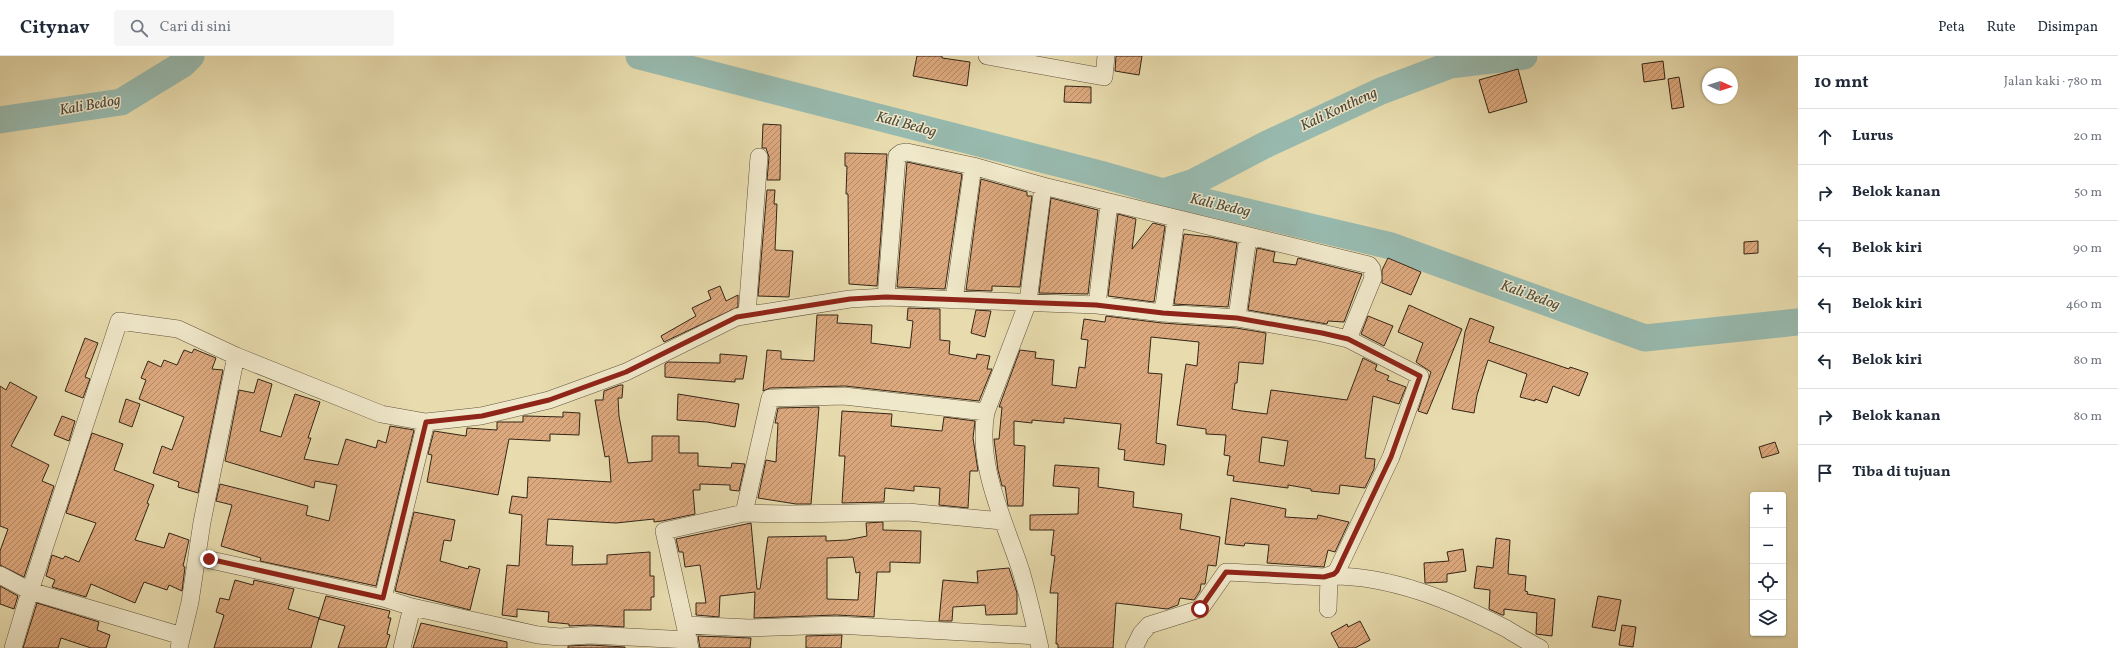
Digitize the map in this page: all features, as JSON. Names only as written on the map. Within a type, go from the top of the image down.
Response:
[{"type":"street","points":[[987,56],[1104,77],[1106,56]]},
{"type":"street","points":[[886,297],[897,156],[901,153],[907,152],[973,166],[1109,203],[1369,265],[1372,269],[1374,278],[1348,339]]},
{"type":"street","points":[[747,314],[759,157]]},
{"type":"street","points":[[954,300],[973,166]]},
{"type":"street","points":[[197,557],[383,598],[412,607],[538,635],[560,637],[590,635],[688,638],[749,628],[836,625],[1039,642],[1020,568],[1002,521],[987,466],[984,425],[986,412],[1028,302],[1042,186]]},
{"type":"street","points":[[1096,305],[1109,203]]},
{"type":"street","points":[[1163,313],[1176,218]]},
{"type":"street","points":[[1237,318],[1248,237]]},
{"type":"street","points":[[13,648],[30,591],[119,321],[178,329],[236,356],[381,414],[426,422],[482,416],[549,400],[626,372],[737,317],[747,314],[850,299],[886,297],[1096,305],[1163,313],[1237,318],[1322,333],[1348,339],[1420,376],[1391,457],[1337,571],[1329,576]]},
{"type":"street","points":[[0,575],[30,591],[180,642],[197,557],[203,515],[236,356]]},
{"type":"street","points":[[744,512],[770,398],[844,396],[986,412]]},
{"type":"street","points":[[383,598],[426,422]]},
{"type":"street","points":[[688,638],[664,531],[744,512],[790,514],[908,512],[1002,521]]},
{"type":"street","points":[[1134,648],[1141,634],[1149,625],[1200,609],[1226,572],[1362,576],[1438,596],[1506,628],[1540,648]]},
{"type":"street","points":[[1328,609],[1329,576]]},
{"type":"street","points":[[402,648],[412,607]]},
{"type":"building","points":[[917,56],[942,56],[942,58],[970,62],[967,86],[913,76]]},
{"type":"building","points":[[1116,56],[1142,56],[1139,75],[1115,71]]},
{"type":"building","points":[[1663,61],[1665,79],[1644,82],[1642,64]]},
{"type":"building","points":[[1518,69],[1527,102],[1489,113],[1479,80]]},
{"type":"building","points":[[1679,77],[1684,107],[1672,109],[1668,79]]},
{"type":"building","points":[[1065,86],[1091,87],[1091,103],[1064,102]]},
{"type":"building","points":[[763,124],[781,125],[780,180],[767,180],[769,157],[766,148],[762,148]]},
{"type":"building","points":[[845,153],[887,154],[877,286],[849,284],[848,194],[846,194],[847,166],[845,166]]},
{"type":"building","points":[[907,162],[962,174],[945,289],[897,287]]},
{"type":"building","points":[[981,179],[1027,192],[1027,196],[1032,196],[1020,287],[992,286],[992,291],[966,290]]},
{"type":"building","points":[[767,190],[775,190],[774,204],[777,204],[775,250],[793,251],[789,297],[758,296]]},
{"type":"building","points":[[1051,198],[1098,210],[1088,294],[1039,293]]},
{"type":"building","points":[[1118,214],[1136,219],[1132,249],[1153,223],[1165,226],[1154,302],[1108,296]]},
{"type":"building","points":[[1184,234],[1210,237],[1237,243],[1228,307],[1174,304]]},
{"type":"building","points":[[1758,241],[1758,253],[1744,254],[1744,242]]},
{"type":"building","points":[[1257,248],[1275,252],[1273,262],[1296,265],[1298,258],[1362,274],[1344,322],[1328,321],[1327,324],[1248,310]]},
{"type":"building","points":[[1388,258],[1421,272],[1411,295],[1382,283],[1382,270]]},
{"type":"building","points":[[720,286],[726,301],[738,295],[738,307],[664,342],[661,336],[696,316],[692,308],[711,299],[708,291]]},
{"type":"building","points":[[1409,305],[1462,329],[1427,414],[1418,411],[1431,372],[1416,362],[1423,343],[1398,332]]},
{"type":"building","points":[[908,308],[940,309],[940,340],[950,341],[949,354],[976,359],[977,354],[990,356],[987,369],[992,369],[979,401],[845,386],[770,388],[763,391],[767,350],[781,351],[781,359],[814,361],[817,315],[838,315],[837,323],[872,325],[871,343],[910,348],[913,321],[907,320]]},
{"type":"building","points":[[976,310],[991,311],[985,337],[971,333]]},
{"type":"building","points":[[1106,316],[1162,323],[1236,328],[1266,333],[1263,364],[1239,362],[1232,409],[1242,411],[1267,414],[1271,390],[1347,400],[1363,358],[1377,365],[1375,370],[1389,376],[1387,380],[1406,387],[1399,404],[1373,396],[1365,458],[1375,459],[1374,469],[1365,488],[1340,485],[1339,494],[1311,491],[1311,489],[1288,485],[1288,488],[1233,481],[1234,476],[1227,475],[1230,456],[1224,455],[1226,435],[1206,434],[1206,429],[1177,425],[1186,364],[1197,366],[1199,342],[1151,337],[1148,373],[1162,374],[1156,443],[1166,445],[1164,465],[1124,460],[1125,450],[1118,449],[1121,424],[1064,418],[1064,423],[1032,420],[1032,423],[1014,421],[1014,445],[1025,446],[1023,506],[1008,506],[1005,486],[1002,486],[998,470],[994,439],[999,439],[1002,407],[999,407],[1020,350],[1036,352],[1035,358],[1054,360],[1052,385],[1076,388],[1079,367],[1085,368],[1088,340],[1081,339],[1084,319],[1105,322]],"holes":[[[1262,437],[1288,441],[1284,466],[1259,462]]]},
{"type":"building","points":[[1368,316],[1393,326],[1384,346],[1361,334]]},
{"type":"building","points":[[1470,318],[1494,327],[1489,342],[1569,369],[1570,367],[1588,373],[1579,396],[1553,386],[1547,403],[1535,399],[1535,401],[1520,397],[1527,374],[1488,360],[1477,395],[1474,413],[1452,409],[1465,332]]},
{"type":"building","points":[[85,338],[98,343],[85,377],[90,379],[83,398],[65,391]]},
{"type":"building","points":[[194,349],[216,358],[212,369],[223,370],[198,493],[178,487],[179,482],[153,473],[162,446],[172,450],[184,417],[139,399],[146,380],[141,378],[148,361],[161,367],[164,360],[177,365],[184,350],[192,353]]},
{"type":"building","points":[[720,354],[747,356],[743,379],[735,379],[735,382],[665,377],[665,364],[668,362],[720,363]]},
{"type":"building","points":[[258,379],[272,384],[260,431],[281,437],[295,394],[320,402],[308,438],[311,438],[304,459],[338,465],[346,439],[376,448],[378,440],[386,443],[390,426],[414,430],[376,586],[260,561],[261,558],[221,546],[232,505],[216,501],[220,484],[308,506],[306,515],[329,521],[337,485],[315,481],[314,488],[225,461],[239,390],[254,393]]},
{"type":"building","points":[[10,382],[37,397],[11,446],[49,465],[42,481],[54,486],[24,577],[0,565],[0,551],[8,529],[0,526],[0,386],[6,390]]},
{"type":"building","points":[[623,385],[622,398],[618,398],[619,416],[628,463],[652,461],[652,436],[679,436],[679,453],[698,453],[698,466],[731,468],[732,463],[745,464],[739,491],[730,490],[730,485],[700,484],[700,490],[693,490],[695,514],[662,521],[654,522],[654,519],[616,523],[548,519],[546,545],[573,546],[572,565],[607,564],[607,555],[650,552],[650,576],[654,576],[654,597],[651,597],[651,610],[624,610],[624,627],[590,625],[569,626],[569,624],[548,622],[549,612],[517,609],[517,617],[502,615],[507,565],[519,566],[522,515],[509,513],[512,496],[527,498],[528,477],[611,482],[609,456],[605,457],[595,400],[603,400],[604,391]]},
{"type":"building","points":[[678,394],[739,404],[735,427],[707,422],[677,420]]},
{"type":"building","points":[[126,399],[140,404],[132,427],[119,422]]},
{"type":"building","points":[[819,407],[811,504],[796,504],[758,498],[766,460],[776,462],[778,423],[775,423],[778,408]]},
{"type":"building","points":[[842,411],[892,414],[891,426],[942,431],[944,417],[975,421],[973,438],[978,471],[970,471],[968,508],[939,505],[940,488],[914,486],[914,491],[885,488],[884,502],[842,503],[845,456],[839,456]]},
{"type":"building","points":[[563,412],[580,413],[579,435],[550,434],[550,441],[509,439],[498,495],[427,482],[432,455],[428,454],[434,431],[466,436],[467,428],[497,430],[497,422],[523,422],[523,416],[563,417]]},
{"type":"building","points":[[62,416],[75,421],[69,441],[54,435]]},
{"type":"building","points":[[92,433],[123,444],[114,470],[154,485],[147,503],[149,504],[135,540],[164,548],[169,533],[189,540],[183,566],[185,567],[182,591],[169,585],[167,590],[144,582],[135,603],[91,584],[86,597],[52,587],[55,580],[46,576],[52,555],[63,559],[65,556],[79,562],[96,523],[66,513]]},
{"type":"building","points":[[1775,442],[1779,453],[1762,458],[1759,447]]},
{"type":"building","points":[[1055,465],[1099,468],[1098,487],[1134,492],[1133,507],[1182,514],[1180,529],[1220,537],[1216,566],[1208,565],[1205,584],[1201,584],[1200,591],[1194,600],[1180,598],[1178,605],[1167,609],[1116,603],[1113,648],[1058,648],[1058,644],[1056,644],[1058,593],[1050,593],[1055,556],[1051,555],[1054,530],[1030,530],[1030,515],[1078,514],[1079,488],[1053,486]]},
{"type":"building","points":[[1231,498],[1286,509],[1285,517],[1317,519],[1318,515],[1349,522],[1335,552],[1328,550],[1324,567],[1267,563],[1269,545],[1245,543],[1244,546],[1225,544]]},
{"type":"building","points":[[414,512],[455,520],[451,541],[444,540],[440,561],[468,569],[469,566],[480,569],[470,610],[395,591]]},
{"type":"building","points":[[883,522],[883,530],[921,531],[920,563],[890,562],[890,572],[877,572],[874,617],[836,615],[754,618],[755,592],[720,596],[719,617],[696,615],[696,603],[706,603],[700,565],[685,567],[683,552],[679,552],[676,539],[751,523],[757,589],[760,589],[768,537],[826,536],[826,541],[847,540],[867,536],[866,523]],"holes":[[[853,557],[856,573],[860,572],[858,600],[827,599],[827,558]]]},
{"type":"building","points":[[1496,538],[1510,540],[1508,574],[1526,576],[1525,591],[1528,592],[1527,594],[1555,599],[1552,636],[1536,634],[1537,613],[1504,609],[1504,615],[1502,615],[1489,609],[1490,590],[1474,588],[1477,566],[1493,568]]},
{"type":"building","points":[[1463,549],[1466,571],[1447,574],[1447,582],[1425,583],[1424,563],[1449,561],[1447,552]]},
{"type":"building","points":[[1009,568],[1017,593],[1017,614],[986,615],[985,605],[953,607],[952,621],[939,621],[943,580],[978,583],[977,571]]},
{"type":"building","points":[[235,580],[253,585],[254,580],[294,589],[288,609],[319,618],[311,648],[214,648],[224,615],[216,612],[220,598],[229,600]]},
{"type":"building","points":[[0,586],[18,596],[14,609],[0,604]]},
{"type":"building","points":[[326,596],[390,611],[388,618],[391,618],[387,634],[390,635],[386,648],[338,648],[345,626],[319,619]]},
{"type":"building","points":[[1598,596],[1621,600],[1615,631],[1592,627]]},
{"type":"building","points":[[37,603],[99,622],[97,630],[110,635],[106,648],[91,648],[61,638],[58,648],[23,648]]},
{"type":"building","points":[[1360,621],[1370,640],[1355,648],[1339,648],[1331,633],[1347,624],[1348,627]]},
{"type":"building","points":[[421,623],[507,642],[507,648],[413,648]]},
{"type":"building","points":[[1622,625],[1636,627],[1633,647],[1619,645]]},
{"type":"building","points":[[842,635],[841,648],[806,648],[806,636]]},
{"type":"building","points":[[698,636],[751,638],[750,648],[700,648]]},
{"type":"building","points":[[590,645],[625,648],[568,648],[568,646]]},
{"type":"waterway","name":"Kali Bedog","points":[[0,120],[121,102],[183,64],[191,56]]},
{"type":"waterway","name":"Kali Bedog","points":[[639,56],[1100,174],[1163,192],[1391,246],[1645,338],[1798,322]]},
{"type":"waterway","name":"Kali Kontheng","points":[[1163,192],[1194,182],[1267,144],[1381,91],[1450,65],[1524,56]]},
{"type":"route","points":[[209,559],[383,598],[408,489],[426,422],[482,416],[549,400],[626,372],[737,317],[747,314],[850,299],[886,297],[1096,305],[1163,313],[1237,318],[1322,333],[1348,339],[1420,376],[1391,457],[1337,571],[1334,574],[1324,577],[1226,572],[1200,609]]}]
